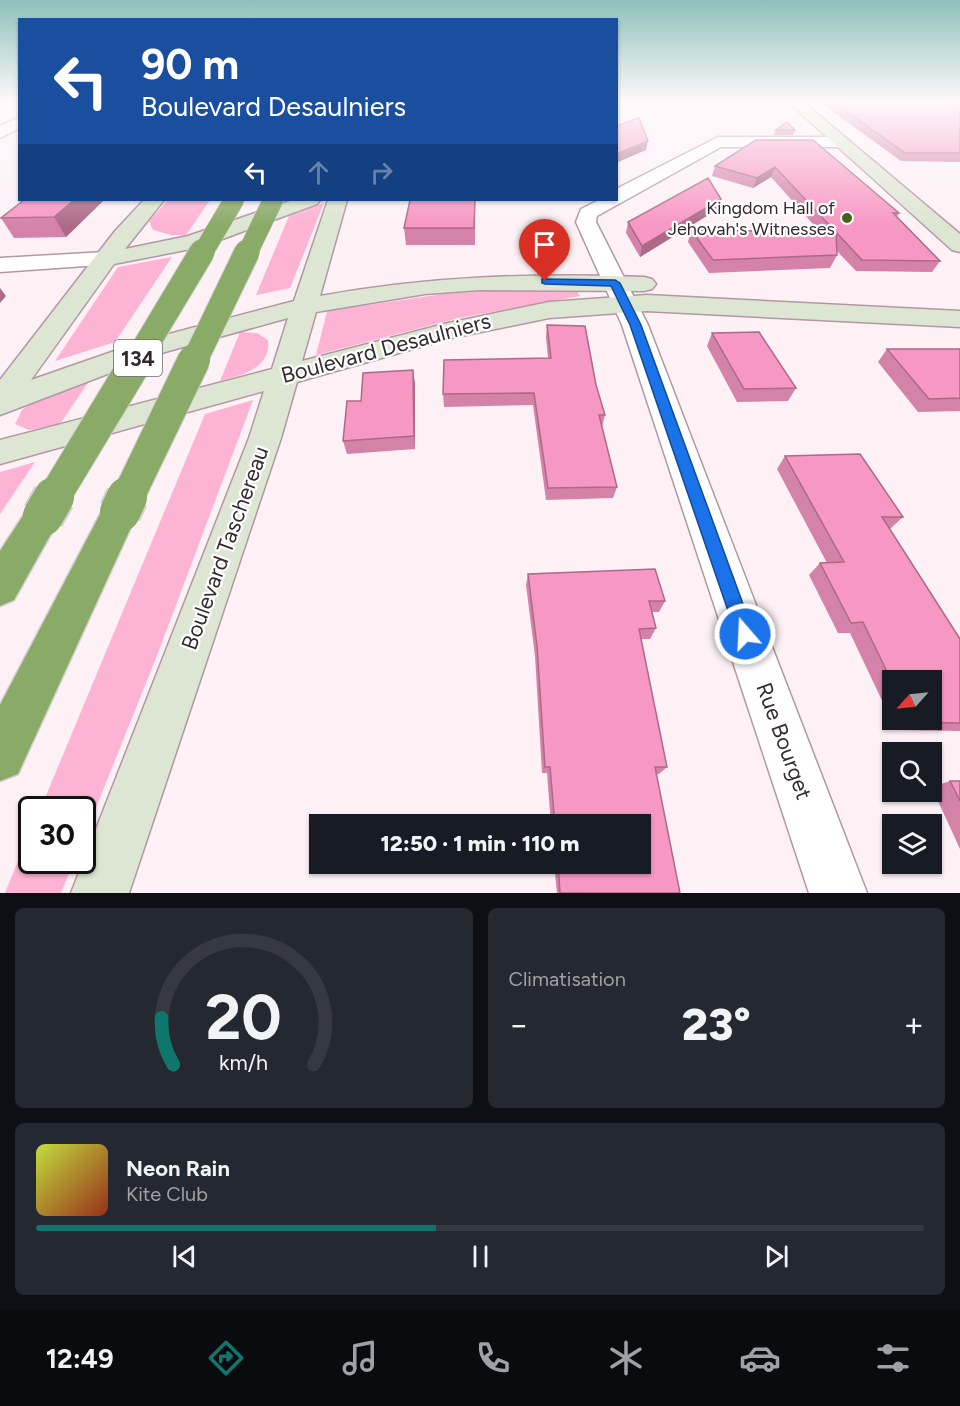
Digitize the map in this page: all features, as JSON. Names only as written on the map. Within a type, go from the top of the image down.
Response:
[{"type":"highway","name":"134","points":[[0,587],[233,201]]},
{"type":"highway","name":"134","points":[[0,756],[273,201]]},
{"type":"street","points":[[618,196],[717,143]]},
{"type":"street","points":[[841,143],[960,245]]},
{"type":"street","points":[[0,403],[105,259],[153,201]]},
{"type":"street","points":[[0,265],[105,259],[193,242],[307,201]]},
{"type":"street","name":"Boulevard Taschereau","points":[[100,893],[251,477],[337,201]]},
{"type":"street","name":"Rue Bourget","points":[[610,201],[591,211],[586,219],[635,325],[838,893]]},
{"type":"street","name":"Boulevard Desaulniers","points":[[0,403],[57,380],[167,342],[304,307],[444,286],[521,281],[620,293],[960,319]]},
{"type":"street","name":"Boulevard Desaulniers","points":[[0,452],[499,318],[559,309],[620,293],[960,299]]},
{"type":"shaded area","points":[[167,201],[209,201],[186,235],[171,235],[153,230],[149,221]]},
{"type":"shaded area","points":[[324,203],[290,288],[256,295],[289,216]]},
{"type":"shaded area","points":[[172,257],[115,342],[55,361],[118,267]]},
{"type":"shaded area","points":[[539,288],[575,289],[580,296],[459,318],[316,355],[327,311],[443,294]]},
{"type":"shaded area","points":[[240,332],[257,333],[268,340],[265,358],[253,369],[220,381]]},
{"type":"shaded area","points":[[89,381],[60,424],[29,430],[15,424],[22,410],[28,405]]},
{"type":"shaded area","points":[[253,400],[158,653],[96,808],[96,796],[46,796],[205,414]]},
{"type":"shaded area","points":[[35,462],[0,514],[0,472]]},
{"type":"shaded area","points":[[18,861],[18,874],[69,874],[61,893],[5,893]]},
{"type":"building","points":[[618,143],[644,143],[618,153]]},
{"type":"building","points":[[752,143],[816,143],[899,213],[893,213],[940,261],[862,260],[775,167],[757,178],[715,166]]},
{"type":"building","points":[[891,143],[960,143],[960,153],[905,153]]},
{"type":"building","points":[[708,178],[721,199],[642,246],[628,222]]},
{"type":"building","points":[[23,201],[73,201],[54,217],[1,218]]},
{"type":"building","points":[[410,201],[475,201],[474,228],[404,228]]},
{"type":"building","points":[[691,230],[836,232],[837,255],[713,260]]},
{"type":"building","points":[[547,325],[585,326],[596,385],[605,415],[599,415],[617,487],[548,488],[534,393],[443,394],[444,360],[551,358]]},
{"type":"building","points":[[759,332],[796,388],[744,389],[712,333]]},
{"type":"building","points":[[887,349],[960,349],[960,398],[929,399]]},
{"type":"building","points":[[413,370],[414,436],[343,441],[347,401],[361,401],[363,373]]},
{"type":"building","points":[[860,454],[903,517],[882,517],[960,639],[960,723],[942,723],[942,670],[886,670],[863,622],[851,623],[820,563],[844,562],[785,456]]},
{"type":"building","points":[[655,569],[665,601],[649,601],[656,628],[639,629],[667,767],[655,767],[680,893],[560,893],[559,874],[651,874],[651,814],[554,814],[550,767],[545,767],[537,646],[528,574]]},
{"type":"building","points":[[950,781],[960,781],[960,801]]},
{"type":"place","name":"Kingdom Hall of Jehovah's Witnesses","points":[[847,218]]},
{"type":"route","points":[[545,281],[615,283],[635,325],[745,634]]}]
